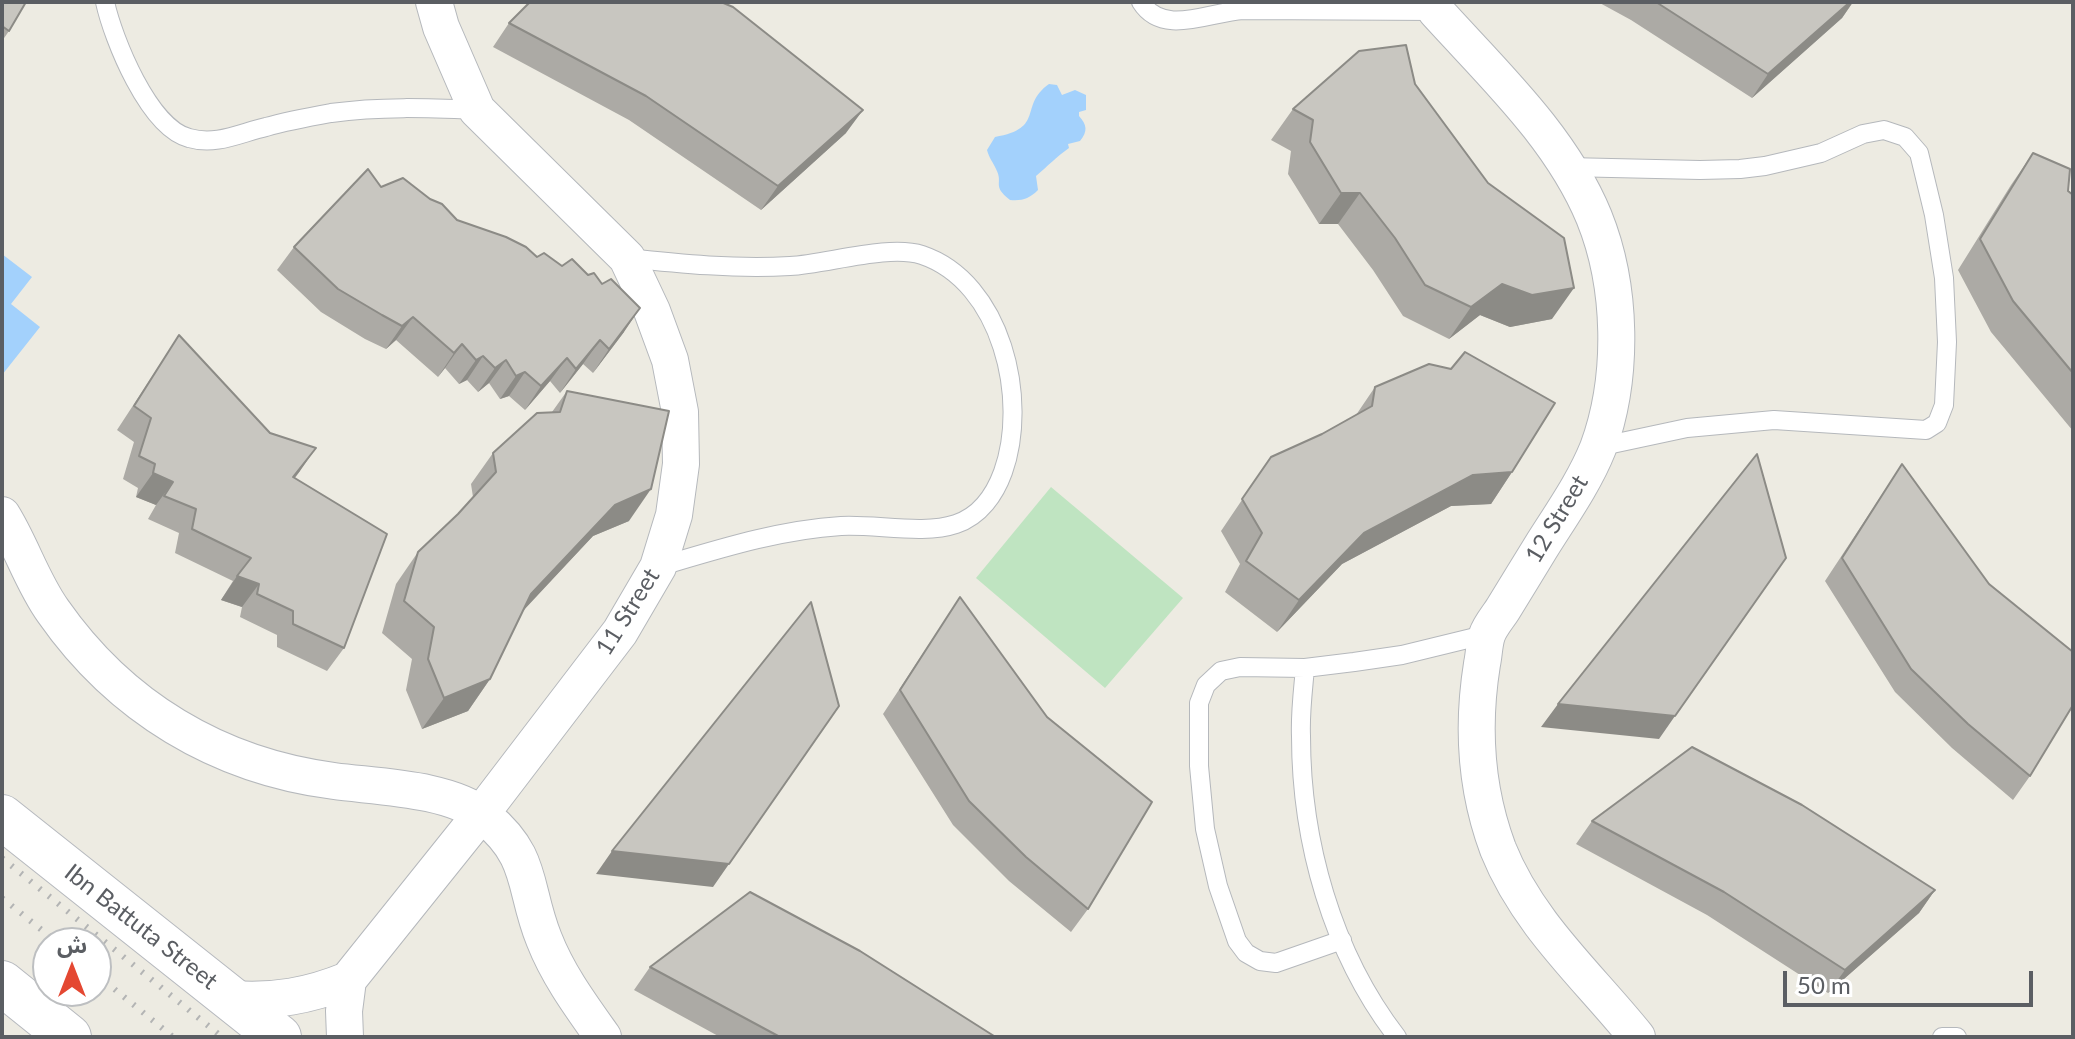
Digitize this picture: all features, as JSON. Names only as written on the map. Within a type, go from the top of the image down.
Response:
[{"type":"main road","name":"Ibn Battuta Street","points":[[2,817],[279,1037]]},
{"type":"main road","points":[[2,983],[69,1037]]},
{"type":"street","name":"11 Street","points":[[348,980],[481,814],[620,632],[658,567],[674,515],[681,464],[680,412],[670,360],[652,311],[627,258],[477,110],[441,27],[434,2]]},
{"type":"street","name":"12 Street","points":[[1434,7],[1536,122],[1567,167],[1594,217],[1611,277],[1616,339],[1611,394],[1598,447],[1579,487],[1488,634],[1476,718],[1477,760],[1484,800],[1498,848],[1519,893],[1546,934],[1637,1037]]},
{"type":"street","points":[[2,515],[52,610],[105,675],[171,727],[248,762],[318,779],[466,804],[505,834],[520,856],[544,938],[573,996],[603,1037]]},
{"type":"street","points":[[232,999],[262,1001],[291,998],[348,980],[345,1037]]},
{"type":"lane","points":[[105,2],[127,63],[155,112],[168,127],[186,138],[206,141],[227,138],[304,118],[367,109],[477,110]]},
{"type":"lane","points":[[1141,2],[1159,19],[1174,22],[1225,11],[1434,7]]},
{"type":"lane","points":[[1567,167],[1700,170],[1765,166],[1821,153],[1863,134],[1884,130],[1905,137],[1919,153],[1934,215],[1944,278],[1947,342],[1944,405],[1937,423],[1926,430],[1847,423],[1760,421],[1687,428],[1598,447]]},
{"type":"lane","points":[[627,258],[710,267],[756,267],[879,254],[919,254],[956,272],[982,304],[1000,340],[1014,402],[1012,445],[999,484],[988,501],[973,515],[955,525],[841,526],[754,538],[658,567]]},
{"type":"lane","points":[[1342,940],[1276,963],[1260,961],[1246,953],[1237,941],[1218,886],[1205,829],[1199,766],[1199,703],[1206,685],[1221,671],[1240,667],[1305,668],[1402,655],[1488,634]]},
{"type":"lane","points":[[1305,668],[1300,735],[1305,805],[1319,874],[1342,940],[1365,986],[1397,1037]]},
{"type":"lane","points":[[1942,1037],[1957,1037]]},
{"type":"green space","points":[[1051,487],[1183,598],[1105,688],[976,578]]},
{"type":"water","points":[[1049,84],[1057,85],[1062,95],[1075,90],[1086,95],[1086,110],[1079,112],[1085,125],[1084,134],[1080,141],[1068,144],[1069,148],[1036,176],[1038,190],[1035,193],[1025,199],[1010,200],[999,188],[998,174],[987,150],[995,137],[1021,128],[1040,92]]},
{"type":"water","points":[[2,254],[32,277],[11,304],[40,327],[2,375]]},
{"type":"building","points":[[2,2],[26,2],[9,31],[2,26]]},
{"type":"building","points":[[530,2],[721,2],[733,7],[863,110],[778,186],[646,96],[509,23]]},
{"type":"building","points":[[1656,2],[1850,2],[1768,74]]},
{"type":"building","points":[[1406,45],[1415,84],[1488,183],[1564,238],[1574,288],[1532,295],[1502,284],[1471,307],[1425,285],[1395,238],[1360,193],[1341,193],[1310,142],[1313,120],[1293,109],[1359,51]]},
{"type":"building","points":[[2033,153],[2070,169],[2068,191],[2073,195],[2073,373],[2013,301],[1980,239]]},
{"type":"building","points":[[368,169],[381,187],[403,178],[430,199],[442,204],[457,220],[506,237],[526,247],[537,257],[544,253],[562,266],[572,259],[588,275],[594,273],[602,284],[611,279],[640,308],[609,349],[600,340],[576,369],[567,358],[541,386],[525,372],[516,376],[506,360],[495,368],[483,356],[476,360],[462,344],[454,353],[413,317],[402,326],[338,289],[294,247]]},
{"type":"building","points":[[179,335],[270,433],[316,448],[293,477],[387,534],[344,648],[293,624],[293,611],[257,594],[259,584],[237,576],[251,558],[192,529],[196,509],[164,496],[173,482],[153,473],[155,464],[139,456],[151,418],[134,406]]},
{"type":"building","points":[[1465,352],[1555,403],[1512,472],[1473,475],[1364,533],[1299,600],[1246,561],[1262,533],[1242,499],[1271,457],[1322,434],[1372,406],[1375,387],[1429,364],[1451,369]]},
{"type":"building","points":[[567,391],[669,411],[651,489],[615,505],[531,594],[490,679],[444,698],[428,659],[434,627],[404,601],[418,552],[496,472],[493,453],[537,413],[560,412]]},
{"type":"building","points":[[1757,454],[1786,558],[1675,716],[1558,704]]},
{"type":"building","points":[[1902,464],[1989,584],[2073,652],[2073,705],[2030,776],[1968,724],[1911,669],[1842,558]]},
{"type":"building","points":[[960,597],[1047,717],[1152,802],[1088,909],[1026,857],[969,801],[900,690]]},
{"type":"building","points":[[811,602],[839,706],[729,864],[612,851]]},
{"type":"building","points":[[1692,747],[1802,805],[1935,890],[1845,970],[1724,892],[1592,821]]},
{"type":"building","points":[[750,892],[860,951],[994,1036],[780,1037],[650,967]]},
{"type":"railway","points":[[2,858],[222,1037]]},
{"type":"railway","points":[[2,898],[38,927]]},
{"type":"railway","points":[[112,987],[173,1037]]}]
